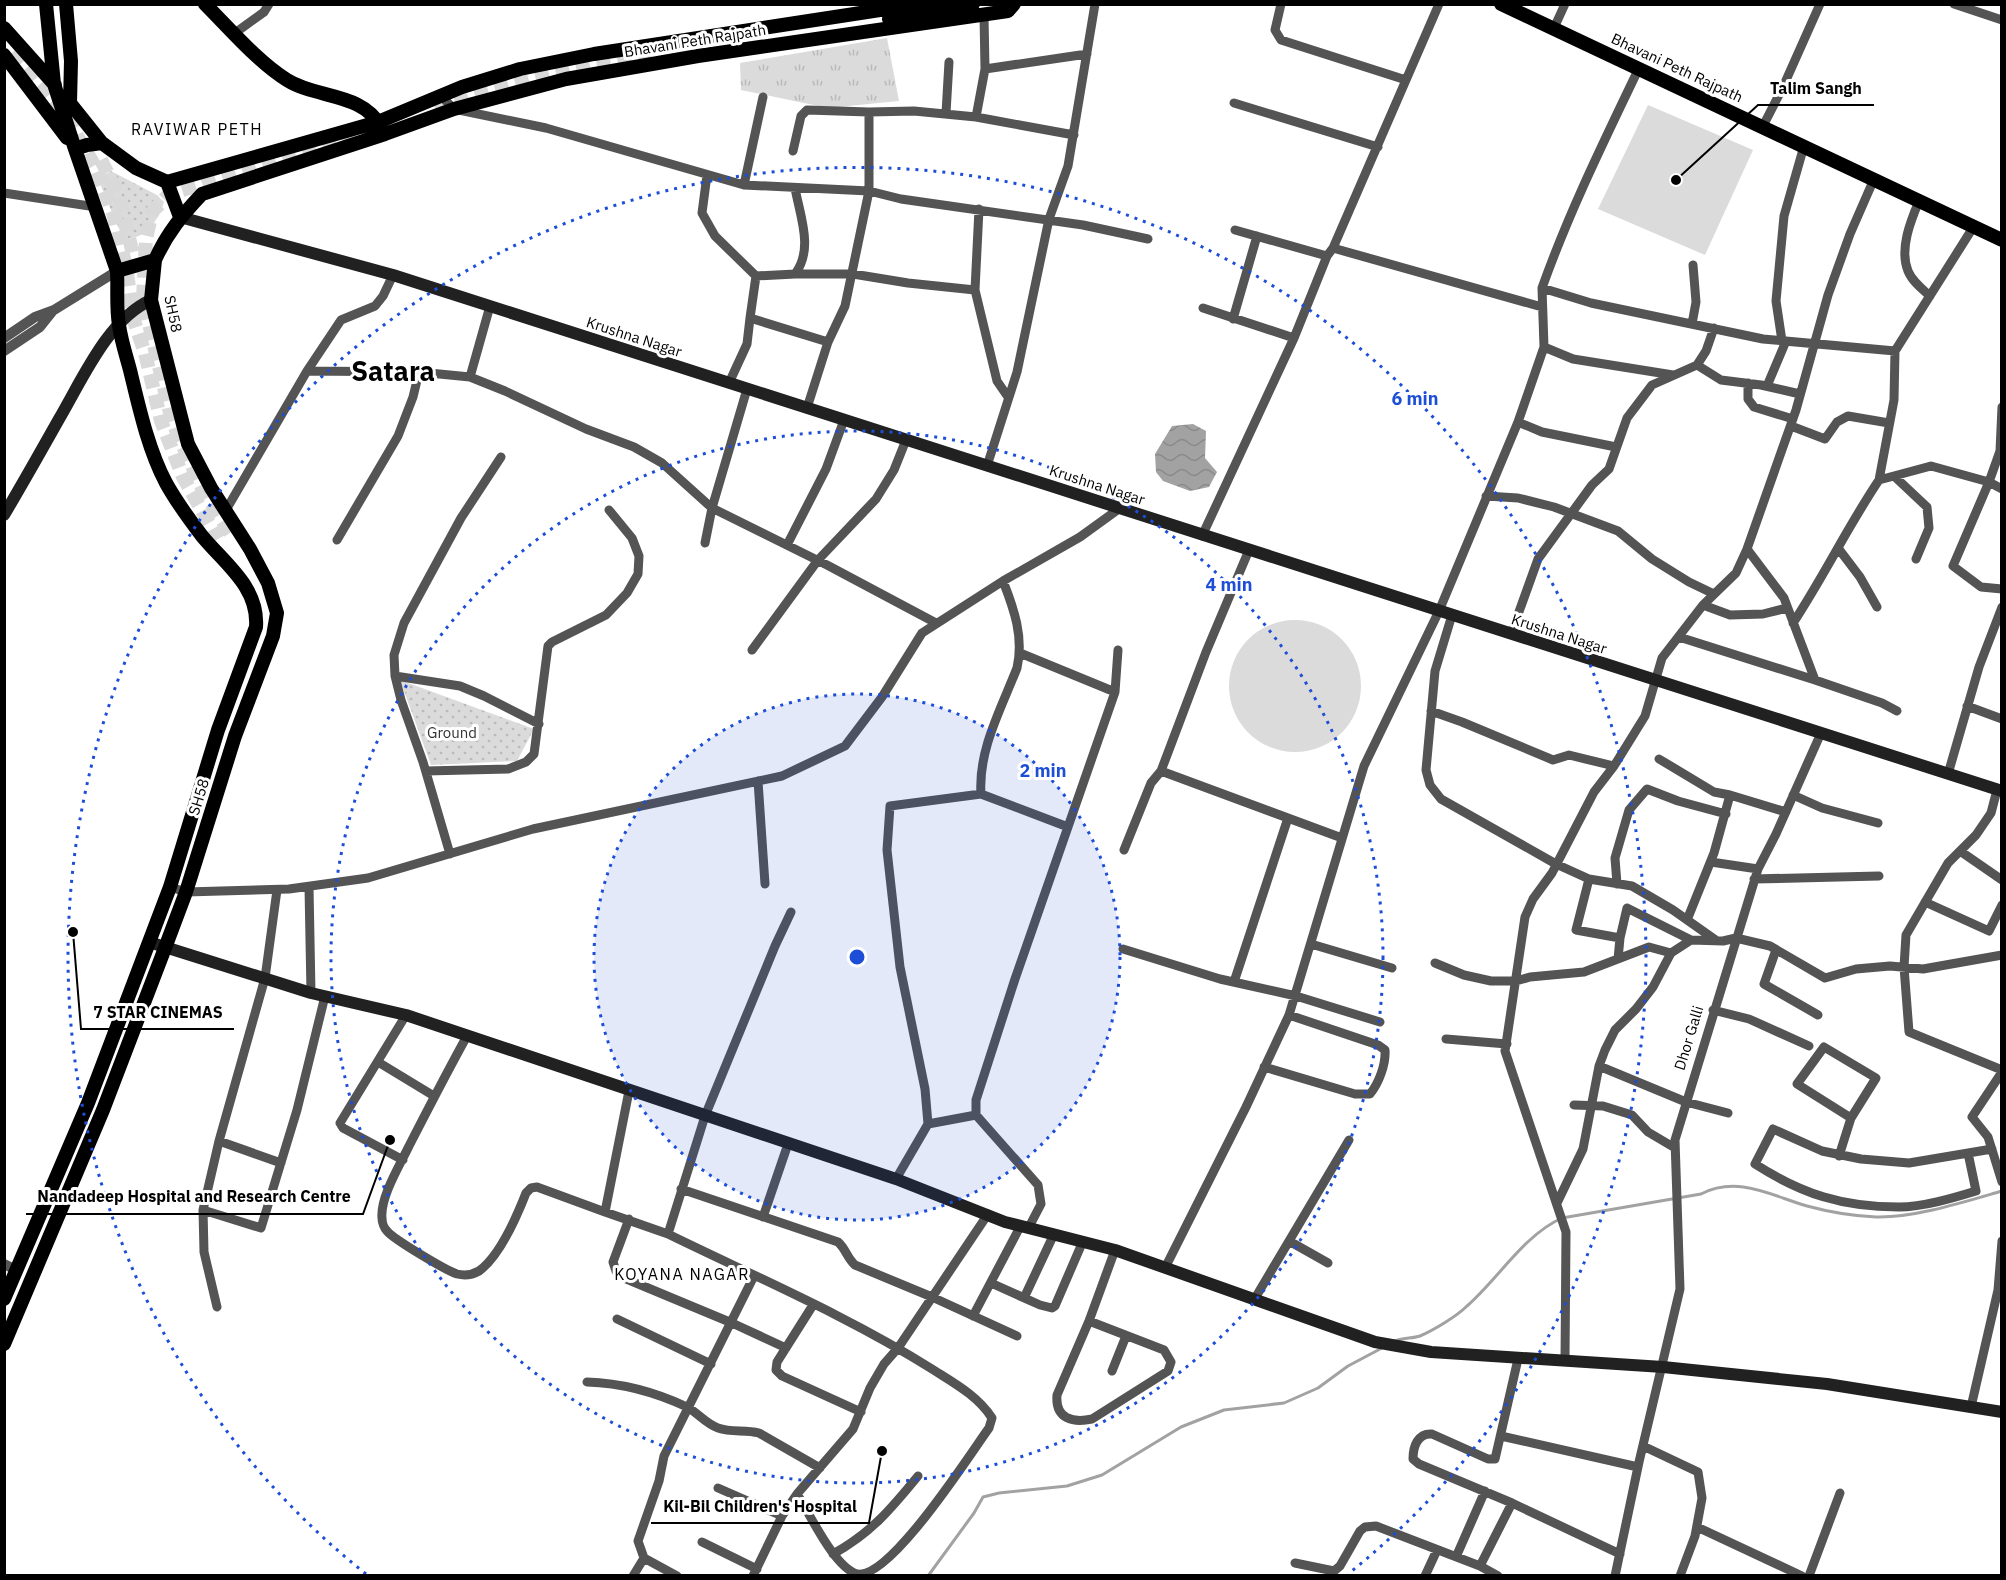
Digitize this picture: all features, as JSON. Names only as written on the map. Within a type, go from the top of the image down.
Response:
[{"type":"main road","points":[[45,4],[54,84]]},
{"type":"main road","points":[[66,4],[71,61],[70,103]]},
{"type":"main road","points":[[205,4],[262,60],[287,81],[347,100],[366,109],[381,128]]},
{"type":"main road","points":[[117,271],[155,260],[180,217],[202,194],[381,128],[441,96],[520,69],[594,54],[919,4]]},
{"type":"main road","points":[[651,55],[797,34],[973,4]]},
{"type":"main road","name":"Bhavani Peth Rajpath","points":[[381,128],[566,79],[698,56],[1008,11],[1014,4]]},
{"type":"main road","name":"Bhavani Peth Rajpath","points":[[1502,4],[2001,240]]},
{"type":"main road","points":[[4,28],[102,143],[136,168],[166,182],[381,128]]},
{"type":"main road","points":[[7,51],[75,149],[102,143]]},
{"type":"main road","name":"SH58","points":[[4,1299],[10,1267],[88,1104],[170,887],[218,730],[254,634],[257,616],[254,602],[231,566],[204,537],[166,483],[156,460],[136,395],[119,325],[117,271],[54,84]]},
{"type":"main road","points":[[166,182],[180,217]]},
{"type":"main road","name":"Krushna Nagar","points":[[180,217],[393,275],[1999,790]]},
{"type":"main road","name":"SH58","points":[[4,1344],[103,1110],[186,892],[235,736],[273,636],[277,613],[268,583],[250,549],[211,488],[188,444],[151,300],[155,260]]},
{"type":"main road","points":[[4,515],[103,344],[119,325],[143,303],[151,300]]},
{"type":"main road","points":[[231,566],[224,536],[268,583]]},
{"type":"main road","points":[[236,682],[253,689]]},
{"type":"main road","points":[[149,942],[311,993],[406,1016],[896,1179],[1005,1222],[1114,1250],[1375,1342],[1431,1352],[1663,1366],[1827,1384],[2001,1412]]},
{"type":"street","points":[[235,33],[264,12],[268,4]]},
{"type":"street","points":[[987,466],[1017,372],[1049,219],[1068,166],[1095,4]]},
{"type":"street","points":[[1281,4],[1275,30],[1281,40],[1406,80]]},
{"type":"street","points":[[1202,536],[1294,338],[1439,4]]},
{"type":"street","points":[[1554,28],[1565,4]]},
{"type":"street","points":[[1763,126],[1820,4]]},
{"type":"street","points":[[1954,4],[2001,20]]},
{"type":"street","points":[[976,117],[985,69],[984,15]]},
{"type":"street","points":[[985,69],[1087,54]]},
{"type":"street","points":[[946,113],[949,62]]},
{"type":"street","points":[[1165,1268],[1246,1107],[1289,1015],[1365,766],[1438,611],[1518,422],[1544,347],[1542,288],[1558,241],[1581,187],[1639,68]]},
{"type":"street","points":[[441,96],[454,109],[546,128],[744,185],[869,191],[901,199],[1049,219],[1148,239]]},
{"type":"street","points":[[744,185],[763,97]]},
{"type":"street","points":[[1234,104],[1378,147]]},
{"type":"street","points":[[793,151],[801,117],[807,110],[946,113],[1074,135]]},
{"type":"street","points":[[807,408],[828,342],[845,306],[853,274],[869,191],[869,112]]},
{"type":"street","points":[[1767,386],[1784,341],[1776,301],[1784,216],[1804,146]]},
{"type":"street","points":[[706,175],[702,213],[715,236],[756,276],[853,274],[975,290]]},
{"type":"street","points":[[1565,1361],[1566,1232],[1505,1051],[1525,918],[1533,899],[1556,864],[1594,792],[1614,766],[1645,716],[1662,658],[1704,605],[1736,573],[1747,549],[1792,422],[1814,344],[1850,234],[1874,179]]},
{"type":"street","points":[[795,188],[806,246],[802,265],[795,274]]},
{"type":"street","points":[[4,193],[96,207]]},
{"type":"street","points":[[1919,201],[1911,220],[1905,258],[1908,271],[1915,282],[1930,296]]},
{"type":"street","points":[[979,209],[975,290],[997,381],[1008,398]]},
{"type":"street","points":[[1793,623],[1815,590],[1859,509],[1879,480],[1894,400],[1894,351],[1974,226]]},
{"type":"street","points":[[1235,230],[1542,307]]},
{"type":"street","points":[[1233,319],[1257,236]]},
{"type":"street","points":[[1692,324],[1696,302],[1693,265]]},
{"type":"street","points":[[4,338],[35,317],[54,310],[117,271]]},
{"type":"street","points":[[226,510],[307,371],[341,320],[375,306],[383,296],[393,275]]},
{"type":"street","points":[[729,383],[747,344],[756,276]]},
{"type":"street","points":[[1542,288],[1591,303],[1763,339],[1894,351]]},
{"type":"street","points":[[470,377],[490,306]]},
{"type":"street","points":[[1203,308],[1294,338]]},
{"type":"street","points":[[4,351],[40,327],[54,310]]},
{"type":"street","points":[[750,318],[828,342]]},
{"type":"street","points":[[1511,634],[1532,582],[1538,559],[1592,485],[1609,469],[1627,418],[1652,385],[1697,365],[1707,351],[1714,328]]},
{"type":"street","points":[[1544,347],[1573,359],[1673,375]]},
{"type":"street","points":[[1697,365],[1721,380],[1767,386],[1800,394]]},
{"type":"street","points":[[307,371],[419,372],[470,377],[505,391],[586,429],[634,447],[662,463],[712,508],[818,560],[936,623]]},
{"type":"street","points":[[337,540],[398,436],[413,397],[419,372]]},
{"type":"street","points":[[1748,383],[1748,399],[1754,407],[1826,439],[1837,422],[1848,416],[1889,423]]},
{"type":"street","points":[[705,543],[712,508],[747,389]]},
{"type":"street","points":[[2001,407],[2000,451],[1953,566],[1981,587],[2001,589]]},
{"type":"street","points":[[787,545],[826,469],[844,420]]},
{"type":"street","points":[[1518,422],[1542,432],[1616,447]]},
{"type":"street","points":[[752,650],[818,560],[876,499],[894,470],[906,440]]},
{"type":"street","points":[[450,854],[426,771],[401,700],[395,676],[394,655],[404,622],[461,518],[501,457]]},
{"type":"street","points":[[1879,480],[1931,466],[1989,482],[2001,489]]},
{"type":"street","points":[[1894,476],[1927,507],[1929,528],[1916,559]]},
{"type":"street","points":[[1486,496],[1518,498],[1570,513],[1618,531],[1652,559],[1689,582],[1714,594]]},
{"type":"street","points":[[170,887],[186,892],[277,890],[368,878],[532,829],[782,776],[845,746],[882,697],[922,633],[1003,580],[1080,537],[1120,508]]},
{"type":"street","points":[[426,771],[508,769],[526,762],[534,753],[548,646],[606,615],[627,593],[638,574],[639,556],[632,538],[609,510]]},
{"type":"street","points":[[1838,548],[1860,577],[1877,607]]},
{"type":"street","points":[[1747,549],[1784,598],[1815,680]]},
{"type":"street","points":[[1124,850],[1151,783],[1161,771],[1206,652],[1249,550]]},
{"type":"street","points":[[981,794],[982,758],[1017,668],[1020,653],[1014,609],[1003,580]]},
{"type":"street","points":[[1704,605],[1730,615],[1763,614],[1787,608]]},
{"type":"street","points":[[1948,774],[1967,706],[2001,607]]},
{"type":"street","points":[[1452,615],[1435,671],[1426,770],[1430,785],[1442,799],[1556,864],[1588,879],[1632,886],[1718,941]]},
{"type":"street","points":[[1679,637],[1815,680],[1882,703],[1897,711]]},
{"type":"street","points":[[974,1316],[1025,1226],[1041,1204],[1038,1185],[976,1114],[976,1100],[1115,692],[1118,650]]},
{"type":"street","points":[[1020,653],[1115,692]]},
{"type":"street","points":[[395,676],[460,686],[539,724]]},
{"type":"street","points":[[1967,706],[2001,719]]},
{"type":"street","points":[[1431,711],[1553,760],[1569,755],[1614,766]]},
{"type":"street","name":"Dhor Galli","points":[[1615,1575],[1680,1289],[1674,1140],[1754,879],[1821,733]]},
{"type":"street","points":[[1659,759],[1714,792],[1786,812]]},
{"type":"street","points":[[1161,771],[1342,838]]},
{"type":"street","points":[[758,781],[765,884]]},
{"type":"street","points":[[1617,884],[1615,858],[1629,810],[1647,789],[1678,801],[1726,814]]},
{"type":"street","points":[[1999,790],[1991,813],[1976,835],[1948,863],[1906,935],[1904,967],[1909,1032],[2001,1071],[1972,1117],[1988,1137],[2001,1182]]},
{"type":"street","points":[[896,1179],[927,1124],[925,1089],[900,967],[887,850],[890,806],[981,794],[1068,827]]},
{"type":"street","points":[[1687,920],[1711,862],[1730,795]]},
{"type":"street","points":[[1793,795],[1822,808],[1878,823]]},
{"type":"street","points":[[1234,982],[1288,818]]},
{"type":"street","points":[[1960,851],[2001,880]]},
{"type":"street","points":[[1711,862],[1758,869]]},
{"type":"street","points":[[1754,879],[1879,876]]},
{"type":"street","points":[[1588,879],[1576,930],[1620,938]]},
{"type":"street","points":[[309,887],[311,993]]},
{"type":"street","points":[[217,1306],[204,1252],[203,1210],[219,1142],[266,978],[277,890]]},
{"type":"street","points":[[1925,902],[1989,931],[2001,905]]},
{"type":"street","points":[[1618,959],[1627,908],[1691,940],[1718,941],[1736,938],[1770,946],[1825,978],[1856,969],[1890,966],[1923,969],[2001,955]]},
{"type":"street","points":[[668,1234],[705,1116],[791,912]]},
{"type":"street","points":[[1557,1203],[1583,1149],[1599,1066],[1616,1030],[1653,987],[1671,953],[1691,940]]},
{"type":"street","points":[[1311,944],[1392,968]]},
{"type":"street","points":[[1435,963],[1464,975],[1491,981],[1516,981],[1552,974],[1584,972],[1649,947],[1671,953]]},
{"type":"street","points":[[1123,949],[1234,982],[1296,996],[1380,1022]]},
{"type":"street","points":[[1776,950],[1764,984],[1818,1016]]},
{"type":"street","points":[[203,1210],[261,1228],[312,1052],[325,996]]},
{"type":"street","points":[[1713,1010],[1749,1019],[1809,1046]]},
{"type":"street","points":[[1264,1067],[1355,1094],[1370,1094],[1376,1086],[1386,1056],[1385,1050],[1378,1045],[1289,1015]]},
{"type":"street","points":[[403,1160],[343,1128],[340,1123],[406,1016]]},
{"type":"street","points":[[467,1036],[434,1096],[388,1190],[382,1209],[382,1221],[387,1231],[396,1239],[456,1274],[469,1276],[480,1270],[493,1256],[504,1239],[526,1193],[531,1188],[537,1187],[668,1234],[898,1347],[963,1389],[986,1407],[992,1418],[989,1428],[921,1526],[889,1558],[868,1573],[858,1574],[848,1570],[832,1554],[797,1494]]},
{"type":"street","points":[[1446,1040],[1507,1044]]},
{"type":"street","points":[[1839,1156],[1851,1118],[1876,1078],[1824,1047],[1797,1084],[1851,1118]]},
{"type":"street","points":[[378,1062],[434,1096]]},
{"type":"street","points":[[1599,1066],[1686,1102],[1728,1113]]},
{"type":"street","points":[[605,1212],[629,1091]]},
{"type":"street","points":[[1574,1105],[1603,1106],[1632,1115],[1648,1132],[1675,1148]]},
{"type":"street","points":[[927,1124],[976,1114]]},
{"type":"street","points":[[1968,1153],[1976,1191],[1950,1199],[1901,1207],[1853,1204],[1826,1199],[1779,1180],[1755,1164],[1773,1129],[1799,1142],[1839,1156],[1909,1163],[1968,1153],[1992,1149]]},
{"type":"street","points":[[1254,1300],[1350,1140]]},
{"type":"street","points":[[219,1142],[281,1163]]},
{"type":"street","points":[[763,1217],[788,1144]]},
{"type":"street","points":[[681,1190],[838,1242],[844,1247],[850,1261],[855,1265],[1017,1336]]},
{"type":"street","points":[[702,1542],[755,1572],[782,1516],[797,1494],[853,1429],[870,1389],[884,1364],[898,1347],[988,1214]]},
{"type":"street","points":[[629,1220],[613,1262],[616,1271],[624,1278],[786,1348]]},
{"type":"street","points":[[1024,1298],[1054,1234]]},
{"type":"street","points":[[991,1283],[1048,1308],[1055,1306],[1083,1241]]},
{"type":"street","points":[[1289,1241],[1328,1263]]},
{"type":"street","points":[[1971,1407],[1998,1290],[2001,1241]]},
{"type":"street","points":[[1089,1321],[1164,1350],[1172,1362],[1168,1371],[1092,1419],[1078,1422],[1058,1410],[1057,1395],[1089,1321],[1114,1250]]},
{"type":"street","points":[[677,1575],[644,1558],[638,1541],[640,1531],[654,1496],[667,1448],[754,1276]]},
{"type":"street","points":[[813,1305],[777,1362],[776,1370],[783,1376],[861,1412]]},
{"type":"street","points":[[617,1318],[711,1364]]},
{"type":"street","points":[[1112,1371],[1126,1336]]},
{"type":"street","points":[[1518,1359],[1501,1436],[1493,1460],[1423,1434],[1417,1440],[1413,1454],[1415,1462],[1512,1503],[1620,1554]]},
{"type":"street","points":[[587,1382],[631,1386],[689,1408],[718,1428],[731,1432],[750,1430],[759,1432],[820,1468]]},
{"type":"street","points":[[1501,1436],[1638,1467]]},
{"type":"street","points":[[1643,1446],[1698,1472],[1702,1498],[1697,1527],[1680,1575]]},
{"type":"street","points":[[832,1554],[868,1531],[887,1513],[918,1476]]},
{"type":"street","points":[[718,1488],[782,1516]]},
{"type":"street","points":[[1456,1557],[1485,1491]]},
{"type":"street","points":[[1809,1575],[1840,1493]]},
{"type":"street","points":[[1480,1566],[1512,1503]]},
{"type":"street","points":[[1295,1563],[1334,1571],[1340,1566],[1360,1531],[1376,1526],[1498,1575]]},
{"type":"street","points":[[1697,1527],[1802,1575]]},
{"type":"street","points":[[1425,1575],[1437,1550]]},
{"type":"street","points":[[633,1575],[644,1558]]},
{"type":"green space","points":[[887,38],[899,101],[828,108],[741,90],[740,63]]},
{"type":"green space","points":[[1648,105],[1753,150],[1705,255],[1598,209]]},
{"type":"green space","points":[[111,171],[157,195],[164,202],[151,227],[134,238],[127,239],[122,236],[101,186],[102,176]]},
{"type":"green space","points":[[1295,620],[1320,625],[1341,640],[1356,661],[1361,686],[1356,711],[1341,732],[1320,747],[1295,752],[1270,747],[1249,732],[1234,711],[1229,686],[1234,661],[1249,640],[1270,625]]},
{"type":"green space","name":"Ground","points":[[400,680],[534,729],[517,761],[431,765]]},
{"type":"water","points":[[1193,424],[1206,431],[1205,458],[1217,472],[1209,487],[1190,491],[1163,481],[1156,472],[1155,454],[1172,426]]},
{"type":"waterway","points":[[1393,1342],[1420,1336],[1457,1314],[1535,1235],[1562,1218],[1701,1194],[1728,1186],[1755,1189],[1824,1210],[1876,1217],[1923,1212],[2002,1191]]},
{"type":"waterway","points":[[928,1576],[983,1497],[999,1493],[1067,1486],[1102,1475],[1181,1427],[1224,1410],[1284,1403],[1318,1388],[1348,1366],[1382,1348]]},
{"type":"tunnel","points":[[13,52],[64,114],[96,168],[113,213],[126,267],[134,321],[145,353],[161,421],[183,477],[218,539]]},
{"type":"tunnel","points":[[434,105],[573,67],[651,55]]},
{"type":"tunnel","points":[[230,533],[202,488],[177,433],[169,409],[143,298],[146,239],[152,212],[169,194],[338,142],[371,129]]},
{"type":"tunnel","points":[[101,160],[119,196],[138,275]]},
{"type":"place","name":"Talim Sangh","points":[[1676,180]]},
{"type":"place","name":"7 STAR CINEMAS","points":[[73,932]]},
{"type":"place","name":"Nandadeep Hospital and Research Centre","points":[[390,1140]]},
{"type":"place","name":"Kil-Bil Children's Hospital","points":[[882,1451]]},
{"type":"district","name":"RAVIWAR PETH","points":[[197,129]]},
{"type":"district","name":"Satara","points":[[393,372]]},
{"type":"district","name":"KOYANA NAGAR","points":[[682,1274]]}]
